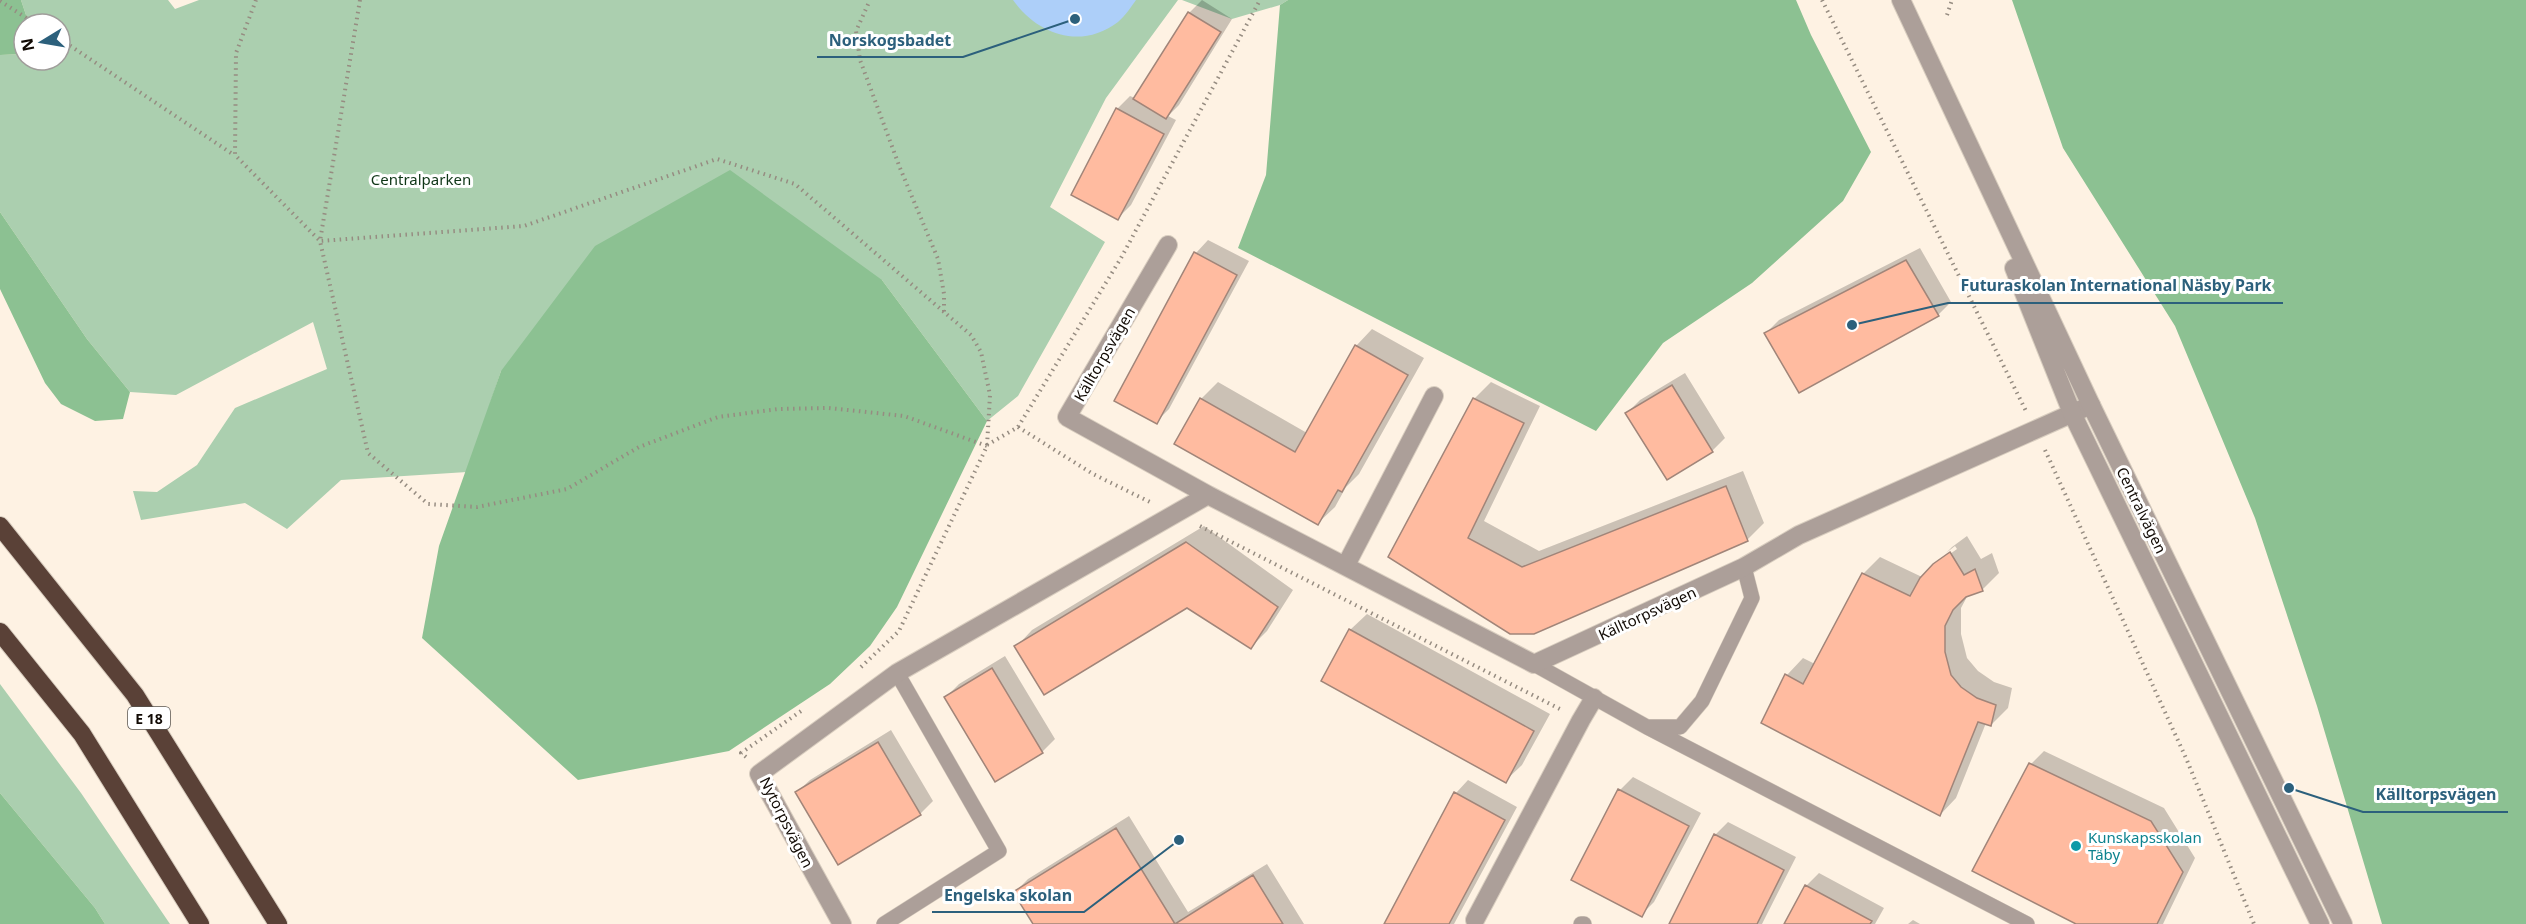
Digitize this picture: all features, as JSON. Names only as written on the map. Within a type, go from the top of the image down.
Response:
[{"type":"highway","name":"E 18","points":[[0,526],[135,696],[278,924]]},
{"type":"highway","points":[[0,632],[82,734],[200,924]]},
{"type":"street","name":"Centralvägen","points":[[1901,0],[2091,405],[2343,924]]},
{"type":"street","name":"Centralvägen","points":[[1944,93],[2072,413],[2320,924]]},
{"type":"street","name":"Källtorpsvägen","points":[[1168,245],[1067,417],[1208,495],[1534,664],[1744,567],[1799,535],[2091,405]]},
{"type":"street","points":[[1346,565],[1434,396]]},
{"type":"street","points":[[897,673],[1208,495]]},
{"type":"street","name":"Nytorpsvägen","points":[[842,924],[759,774],[897,673]]},
{"type":"street","points":[[1475,920],[1594,698]]},
{"type":"lane","points":[[1647,727],[1680,727],[1702,701],[1752,598],[1744,567]]},
{"type":"lane","points":[[1534,664],[1647,727],[2027,924]]},
{"type":"lane","points":[[884,924],[999,851],[897,673]]},
{"type":"path","points":[[235,155],[236,53],[256,0]]},
{"type":"path","points":[[360,0],[320,241],[369,453],[428,504],[477,507],[567,489],[639,447],[718,417],[778,409],[829,408],[904,416],[987,446]]},
{"type":"path","points":[[870,0],[856,31],[860,60],[900,168],[938,259],[945,312]]},
{"type":"path","points":[[987,446],[1018,427],[1121,258],[1260,0]]},
{"type":"path","points":[[1822,0],[2035,430],[2186,758],[2254,924]]},
{"type":"path","points":[[1947,15],[1952,0]]},
{"type":"path","points":[[0,1],[17,12]]},
{"type":"path","points":[[72,47],[235,155],[320,241],[524,226],[717,159],[795,184],[970,334],[983,359],[990,395],[987,446],[899,632],[856,672]]},
{"type":"path","points":[[1018,427],[1093,474],[1177,514],[1581,720]]},
{"type":"path","points":[[759,774],[741,753],[808,705]]},
{"type":"green space","points":[[0,0],[21,0],[25,12],[12,12],[12,54],[0,55]]},
{"type":"green space","name":"Centralparken","points":[[21,0],[168,0],[175,9],[199,0],[1178,0],[1106,98],[1050,207],[1105,242],[1018,396],[987,421],[882,280],[501,371],[467,472],[341,480],[287,529],[245,503],[141,520],[133,491],[157,492],[197,465],[235,408],[327,369],[313,322],[176,395],[130,392],[87,339],[0,212],[0,55],[12,54],[12,72],[72,72],[72,12],[25,12]]},
{"type":"green space","points":[[1182,0],[1288,0],[1280,5],[1232,19]]},
{"type":"green space","points":[[1288,0],[1796,0],[1811,35],[1871,152],[1843,201],[1752,283],[1663,343],[1596,431],[1238,248],[1266,175],[1280,5]]},
{"type":"green space","points":[[2012,0],[2526,0],[2526,924],[2382,924],[2317,706],[2255,518],[2175,326],[2063,148]]},
{"type":"green space","points":[[730,170],[882,280],[987,421],[897,607],[870,646],[830,684],[729,751],[578,780],[422,638],[439,546],[501,371],[595,246]]},
{"type":"green space","points":[[0,212],[87,339],[130,392],[123,419],[95,421],[61,404],[45,383],[0,289]]},
{"type":"green space","points":[[0,684],[81,793],[170,924],[105,924],[95,908],[0,793]]},
{"type":"green space","points":[[0,793],[95,908],[105,924],[0,924]]},
{"type":"water","points":[[1013,0],[1136,0],[1121,20],[1104,31],[1075,37],[1047,30],[1023,12]]},
{"type":"building","points":[[1188,12],[1221,32],[1166,119],[1133,99]]},
{"type":"building","points":[[1116,108],[1164,134],[1118,220],[1071,195]]},
{"type":"building","points":[[1194,252],[1237,275],[1157,424],[1114,401]]},
{"type":"building","points":[[1906,260],[1939,316],[1799,393],[1764,333]]},
{"type":"building","points":[[1355,345],[1408,375],[1342,492],[1338,490],[1318,525],[1174,444],[1200,398],[1295,452]]},
{"type":"building","points":[[1672,385],[1713,452],[1667,480],[1625,413]]},
{"type":"building","points":[[1473,398],[1524,423],[1468,538],[1522,567],[1726,486],[1748,541],[1534,634],[1510,634],[1388,557]]},
{"type":"building","points":[[1186,542],[1278,607],[1251,649],[1187,608],[1044,695],[1014,646]]},
{"type":"building","points":[[1950,552],[1964,575],[1975,569],[1983,591],[1966,597],[1953,610],[1945,626],[1945,652],[1951,675],[1961,687],[1977,698],[1996,705],[1991,726],[1978,722],[1940,816],[1761,723],[1785,674],[1803,684],[1862,573],[1910,596],[1920,578],[1933,564]]},
{"type":"building","points":[[1349,629],[1534,731],[1506,783],[1321,681]]},
{"type":"building","points":[[992,668],[1043,753],[995,782],[944,697]]},
{"type":"building","points":[[878,742],[921,815],[838,865],[795,792]]},
{"type":"building","name":"Kunskapsskolan Täby","points":[[2029,763],[2151,821],[2183,872],[2157,924],[2076,924],[1972,871]]},
{"type":"building","points":[[1618,789],[1689,826],[1642,917],[1571,880]]},
{"type":"building","points":[[1454,792],[1505,820],[1449,924],[1384,924]]},
{"type":"building","points":[[1116,828],[1175,924],[1033,924],[1013,892]]},
{"type":"building","points":[[1714,834],[1784,870],[1757,924],[1669,924]]},
{"type":"building","points":[[1253,875],[1283,924],[1175,924]]},
{"type":"building","points":[[1805,885],[1872,921],[1870,924],[1784,924]]},
{"type":"place","name":"Norskogsbadet","points":[[1075,19]]},
{"type":"place","name":"Futuraskolan International Näsby Park","points":[[1852,325]]},
{"type":"place","name":"Källtorpsvägen","points":[[2289,788]]},
{"type":"place","name":"Engelska skolan","points":[[1179,840]]},
{"type":"place","name":"Kunskapsskolan Täby","points":[[2076,846]]}]
